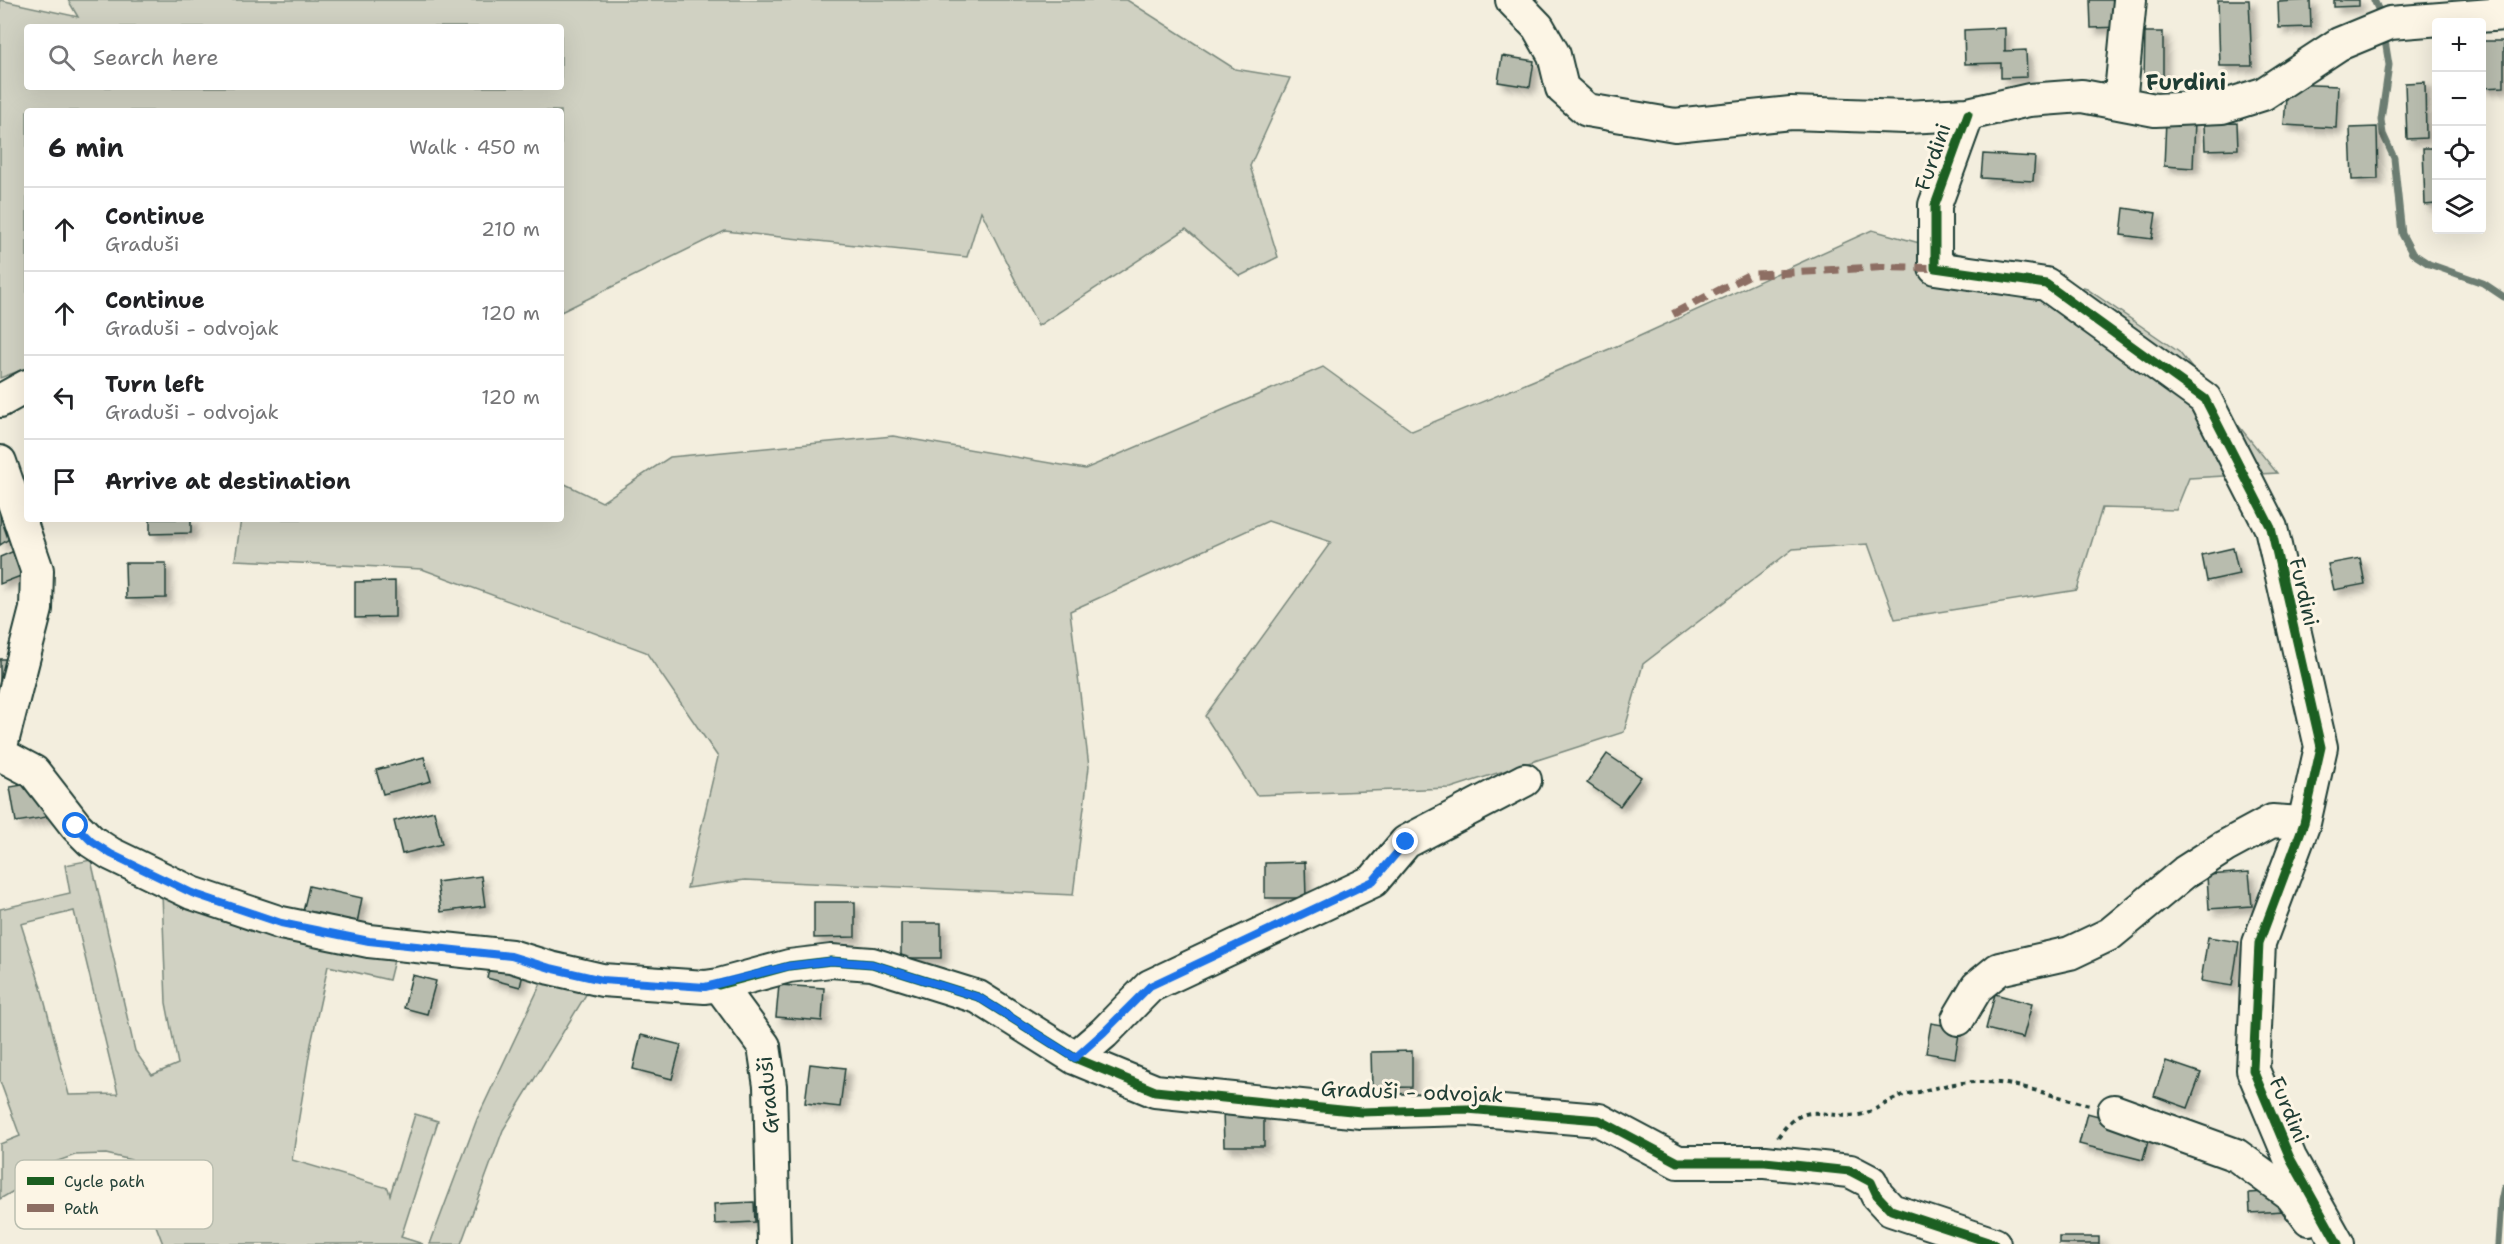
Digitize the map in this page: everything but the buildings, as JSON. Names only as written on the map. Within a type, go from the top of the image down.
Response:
[{"type":"street","name":"Furdini","points":[[1512,0],[1538,27],[1554,55],[1562,88],[1587,110],[1675,125],[1791,112],[1905,117],[1968,114],[2039,99],[2082,96],[2155,110],[2222,107],[2263,94],[2339,44],[2390,23],[2504,14]]},
{"type":"street","points":[[2120,103],[2130,0]]},
{"type":"street","name":"Furdini","points":[[1968,114],[1935,204],[1935,268],[2046,284],[2205,399],[2271,528],[2321,747],[2304,823],[2259,943],[2253,1070],[2290,1158],[2338,1244]]},
{"type":"street","points":[[0,401],[24,388]]},
{"type":"street","points":[[0,462],[37,570],[36,609],[0,752],[34,772],[76,826],[91,841],[111,854],[192,893],[281,923],[369,941],[511,956],[602,980],[705,987],[719,985]]},
{"type":"street","points":[[1075,1058],[1150,986],[1373,881],[1406,842],[1525,780]]},
{"type":"street","points":[[1958,1019],[1977,987],[1999,969],[2070,953],[2110,934],[2185,872],[2224,847],[2272,821],[2304,823]]},
{"type":"street","name":"Graduši - odvojak","points":[[719,985],[789,966],[831,961],[872,964],[978,997],[1075,1058],[1155,1091],[1361,1112],[1467,1109],[1599,1120],[1678,1162],[1765,1162],[1850,1171],[1871,1182],[1877,1195],[1892,1210],[1994,1244]]},
{"type":"street","name":"Graduši","points":[[719,985],[764,1046],[770,1086],[774,1244]]},
{"type":"street","points":[[2114,1111],[2236,1155],[2291,1195],[2328,1244]]},
{"type":"path","points":[[1784,1129],[1803,1114],[1821,1111],[1838,1116],[1859,1115],[1880,1109],[1899,1097],[1939,1087],[1977,1082],[2003,1084],[2114,1111]]},
{"type":"shaded area","points":[[0,0],[78,17],[68,0],[1127,0],[1235,69],[1290,78],[1250,166],[1278,257],[1240,276],[1186,229],[1038,326],[981,211],[967,257],[725,231],[564,311],[564,108],[24,108],[24,369],[0,378]]},
{"type":"shaded area","points":[[1872,230],[2087,289],[2179,352],[2277,473],[2189,478],[2176,510],[2102,508],[2077,590],[1895,619],[1868,544],[1793,549],[1643,664],[1624,732],[1451,788],[1256,795],[1205,716],[1331,542],[1268,521],[1070,611],[1089,767],[1073,895],[745,880],[687,888],[718,757],[646,652],[422,569],[235,560],[241,522],[564,522],[564,483],[602,502],[670,457],[893,436],[1085,469],[1323,367],[1412,431],[1631,340]]},
{"type":"shaded area","points":[[91,860],[135,1051],[152,1075],[178,1064],[166,1003],[162,893],[396,952],[389,980],[328,966],[311,1044],[292,1160],[388,1188],[390,1195],[415,1114],[438,1121],[401,1237],[423,1244],[163,1244],[157,1229],[213,1229],[213,1160],[131,1160],[106,1154],[75,1155],[61,1160],[15,1160],[15,1190],[0,1199],[0,1144],[20,1136],[0,1081],[0,909],[70,893],[65,865]],"holes":[[[74,911],[118,1094],[69,1095],[40,984],[21,924]]]},
{"type":"shaded area","points":[[543,979],[587,993],[503,1130],[461,1244],[430,1244],[477,1119]]},
{"type":"waterway","points":[[2374,0],[2380,13]]},
{"type":"waterway","points":[[2384,34],[2389,65],[2381,120],[2383,134],[2394,158],[2402,234],[2412,253],[2429,264],[2483,283],[2504,297]]},
{"type":"waterway","points":[[2498,1244],[2504,1187]]},
{"type":"marked path","points":[[1673,314],[1749,275],[1881,267],[1935,268]]},
{"type":"cycle path","points":[[1968,114],[1935,205],[1935,268],[2046,284],[2205,399],[2271,528],[2321,747],[2304,823],[2259,943],[2253,1070],[2290,1158],[2338,1244]]},
{"type":"cycle path","points":[[719,985],[789,966],[831,961],[872,964],[978,997],[1075,1058],[1155,1091],[1361,1112],[1467,1109],[1599,1120],[1678,1162],[1765,1162],[1850,1171],[1871,1182],[1877,1195],[1891,1210],[1994,1244]]},
{"type":"district","name":"Furdini","points":[[2186,82]]},
{"type":"route","points":[[76,826],[91,841],[111,854],[192,893],[281,923],[369,941],[511,956],[602,980],[705,987],[789,966],[831,961],[872,964],[978,997],[1075,1058],[1150,986],[1258,933],[1373,881],[1406,842]]}]
